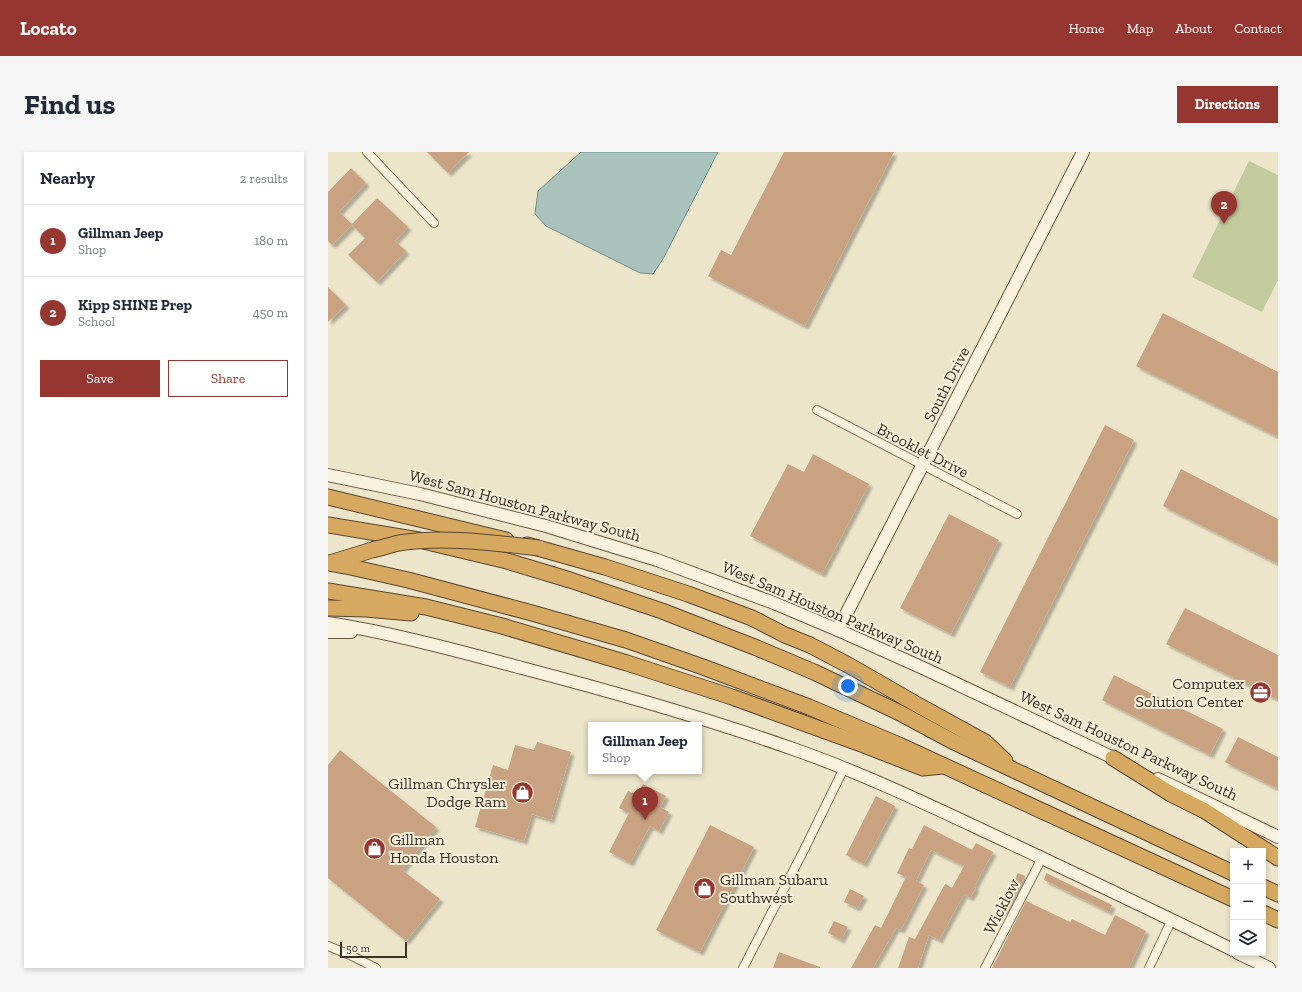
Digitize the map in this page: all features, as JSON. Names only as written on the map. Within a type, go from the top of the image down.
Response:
[{"type":"highway","points":[[328,496],[539,548],[599,565],[680,591],[752,618],[785,635],[810,645],[844,663],[985,742],[1015,771]]},
{"type":"highway","points":[[328,525],[419,540],[507,561],[570,580],[662,611],[814,672],[900,712],[952,741],[1230,872]]},
{"type":"highway","points":[[328,563],[398,544],[428,541],[479,541],[539,548]]},
{"type":"highway","points":[[328,563],[408,580],[547,617],[626,640],[703,666],[809,707],[899,745],[1230,898]]},
{"type":"highway","points":[[328,591],[434,609],[536,636],[670,677],[796,719],[923,768],[944,766]]},
{"type":"highway","points":[[328,608],[366,609],[418,614],[434,609]]},
{"type":"highway","points":[[1113,758],[1172,794],[1205,811],[1278,858]]},
{"type":"highway","points":[[1266,888],[1278,894]]},
{"type":"highway","points":[[1266,914],[1278,920]]},
{"type":"main road","name":"South Drive","points":[[838,630],[1083,152]]},
{"type":"main road","name":"West Sam Houston Parkway South","points":[[328,475],[420,494],[546,526],[658,560],[774,603],[923,668],[1278,837]]},
{"type":"main road","points":[[328,623],[358,627],[593,687],[730,728],[796,750],[891,787],[1172,919],[1230,948]]},
{"type":"main road","points":[[328,632],[380,633]]},
{"type":"main road","points":[[1244,956],[1270,968]]},
{"type":"street","points":[[367,152],[434,223]]},
{"type":"street","name":"Brooklet Drive","points":[[817,410],[1017,514]]},
{"type":"street","points":[[743,968],[797,864],[844,768]]},
{"type":"street","name":"Wicklow","points":[[985,968],[1042,858]]},
{"type":"street","points":[[1148,968],[1172,919]]},
{"type":"street","points":[[328,946],[376,968]]},
{"type":"green space","points":[[1249,161],[1278,175],[1278,280],[1262,312],[1192,277]]},
{"type":"water","points":[[581,152],[718,152],[663,259],[653,274],[640,273],[546,226],[535,214],[538,191]]},
{"type":"building","points":[[427,152],[469,152],[448,173]]},
{"type":"building","points":[[784,152],[894,152],[805,326],[708,276],[721,250],[731,255]]},
{"type":"building","points":[[351,168],[366,183],[339,212],[352,224],[377,198],[408,227],[395,241],[406,251],[377,282],[348,255],[365,238],[352,225],[332,245],[328,241],[328,192]]},
{"type":"building","points":[[328,287],[346,305],[328,322]]},
{"type":"building","points":[[1163,313],[1278,372],[1278,437],[1136,366]]},
{"type":"building","points":[[1105,425],[1134,440],[1010,687],[980,672]]},
{"type":"building","points":[[813,454],[869,484],[822,574],[750,536],[788,464],[804,472]]},
{"type":"building","points":[[1181,469],[1278,519],[1278,564],[1163,506]]},
{"type":"building","points":[[949,514],[999,540],[951,634],[900,608]]},
{"type":"building","points":[[1185,608],[1278,655],[1278,700],[1166,644]]},
{"type":"building","points":[[1114,675],[1223,729],[1210,755],[1102,700]]},
{"type":"building","points":[[1238,737],[1278,757],[1278,789],[1225,762]]},
{"type":"building","name":"Gillman Chrysler Dodge Ram","points":[[537,742],[571,752],[551,820],[532,814],[524,841],[475,827],[493,765],[508,770],[515,745],[534,750]]},
{"type":"building","name":"Gillman Honda Houston","points":[[340,750],[436,827],[402,870],[440,899],[406,941],[328,878],[328,765]]},
{"type":"building","points":[[643,784],[666,796],[660,807],[669,812],[659,831],[650,826],[630,863],[609,852],[629,813],[619,808],[628,791],[637,795]]},
{"type":"building","points":[[876,796],[895,806],[864,864],[846,855]]},
{"type":"building","name":"Gillman Subaru Southwest","points":[[710,825],[754,847],[700,952],[656,930]]},
{"type":"building","points":[[924,825],[972,850],[976,843],[993,852],[974,887],[976,888],[970,898],[964,894],[939,940],[929,935],[918,968],[898,968],[909,937],[915,939],[945,884],[952,888],[964,866],[931,850],[916,881],[924,885],[901,930],[896,928],[873,968],[851,968],[875,925],[881,928],[906,877],[897,873],[909,848],[912,849]]},
{"type":"building","points":[[1018,873],[1025,876],[1007,913],[1000,910]]},
{"type":"building","points":[[1046,873],[1112,905],[1109,912],[1044,880]]},
{"type":"building","points":[[850,889],[864,896],[857,908],[844,902]]},
{"type":"building","points":[[1026,901],[1070,922],[1072,919],[1105,935],[1115,915],[1146,931],[1129,968],[992,968]]},
{"type":"building","points":[[834,921],[848,927],[841,940],[828,933]]},
{"type":"building","points":[[779,952],[820,967],[820,968],[773,968]]},
{"type":"place","name":"Kipp SHINE Prep","points":[[1224,224]]},
{"type":"place","name":"Computex Solution Center","points":[[1260,692]]},
{"type":"place","name":"Gillman Chrysler Dodge Ram","points":[[522,792]]},
{"type":"place","name":"Gillman Jeep","points":[[645,820]]},
{"type":"place","name":"Gillman Honda Houston","points":[[374,848]]},
{"type":"place","name":"Gillman Subaru Southwest","points":[[705,888]]}]
